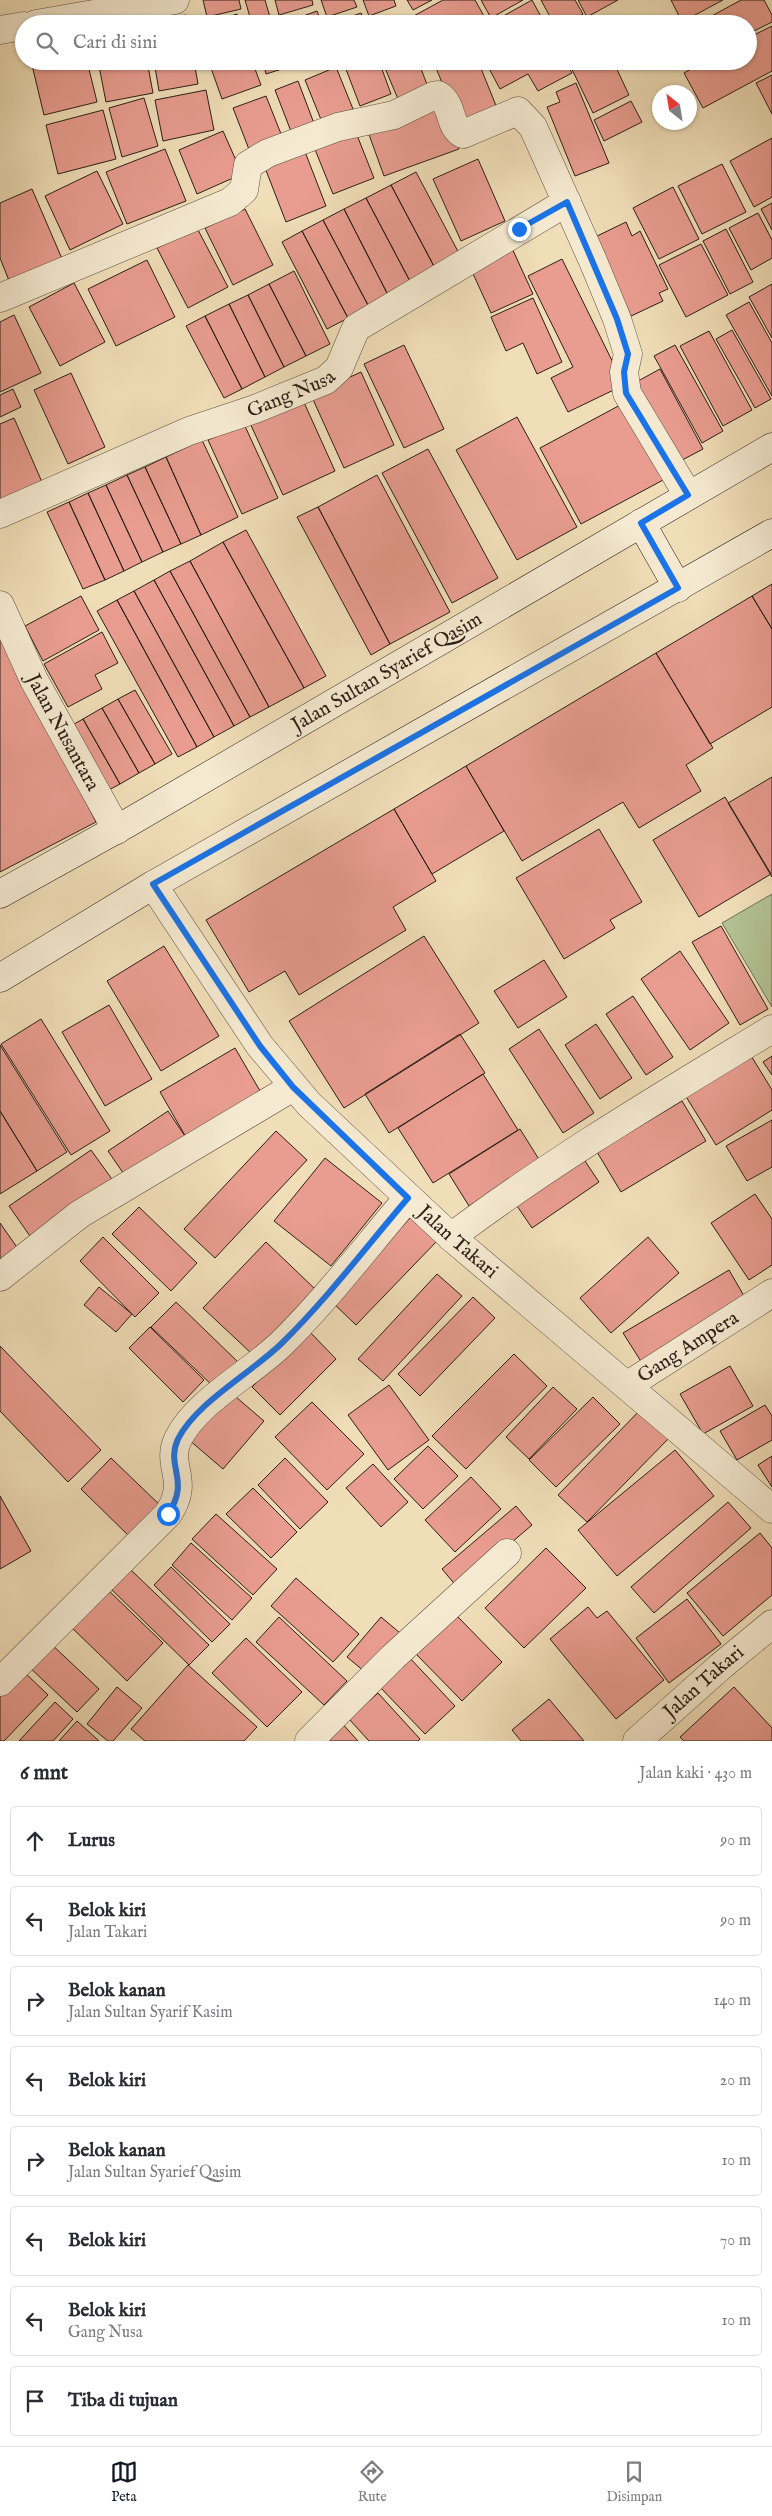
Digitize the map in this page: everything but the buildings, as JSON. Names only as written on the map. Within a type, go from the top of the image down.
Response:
[{"type":"street","points":[[88,15],[175,0]]},
{"type":"street","points":[[0,30],[15,28]]},
{"type":"street","points":[[0,298],[230,202],[244,190],[248,165],[268,153],[338,128],[394,115],[432,96],[438,95],[444,98],[456,127],[463,134],[513,112],[522,113],[533,127],[594,261],[628,354],[624,372],[626,393],[688,495]]},
{"type":"street","name":"Gang Nusa","points":[[0,514],[189,431],[255,409],[326,380],[339,368],[356,328],[567,202]]},
{"type":"street","name":"Jalan Sultan Syarief Qasim","points":[[0,894],[117,830],[772,447]]},
{"type":"street","points":[[641,523],[678,588]]},
{"type":"street","points":[[0,978],[153,884],[772,533]]},
{"type":"street","name":"Jalan Nusantara","points":[[0,605],[34,680],[117,830]]},
{"type":"street","name":"Jalan Takari","points":[[153,884],[260,1046],[293,1087],[408,1198],[452,1237],[772,1509]]},
{"type":"street","points":[[452,1237],[507,1195],[588,1140],[772,1029]]},
{"type":"street","points":[[0,1277],[80,1214],[293,1087]]},
{"type":"street","points":[[0,1682],[168,1514],[178,1500],[179,1483],[174,1458],[178,1439],[189,1423],[212,1400],[254,1368],[287,1338],[408,1198]]},
{"type":"street","name":"Gang Ampera","points":[[628,1385],[772,1292]]},
{"type":"street","points":[[309,1741],[393,1657],[508,1553]]},
{"type":"street","name":"Jalan Takari","points":[[637,1741],[721,1666],[772,1624]]},
{"type":"green space","points":[[772,894],[772,1007],[722,923]]},
{"type":"route","points":[[168,1514],[178,1500],[179,1483],[174,1458],[178,1439],[189,1423],[212,1400],[254,1368],[305,1319],[408,1198],[293,1087],[260,1046],[153,884],[678,588],[641,523],[688,495],[626,393],[624,372],[628,354],[617,319],[594,261],[578,230],[567,202],[519,229]]}]
